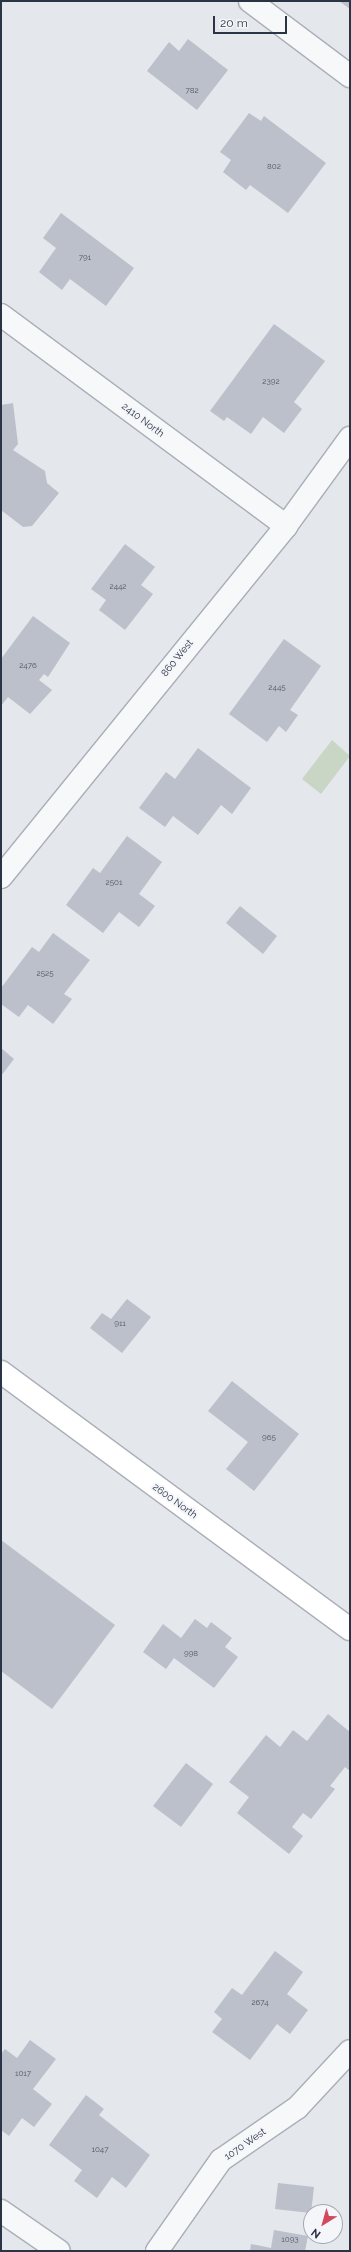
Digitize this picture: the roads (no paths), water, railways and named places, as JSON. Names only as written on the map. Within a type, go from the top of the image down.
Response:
[{"type":"street","points":[[250,1],[350,76]]},
{"type":"street","name":"2410 North","points":[[1,315],[286,526]]},
{"type":"street","name":"860 West","points":[[1,877],[286,526],[350,438]]},
{"type":"street","name":"2600 North","points":[[1,1372],[350,1630]]},
{"type":"street","name":"1070 West","points":[[157,2251],[221,2160],[298,2107],[350,2052]]},
{"type":"street","points":[[1,2211],[59,2251]]}]
